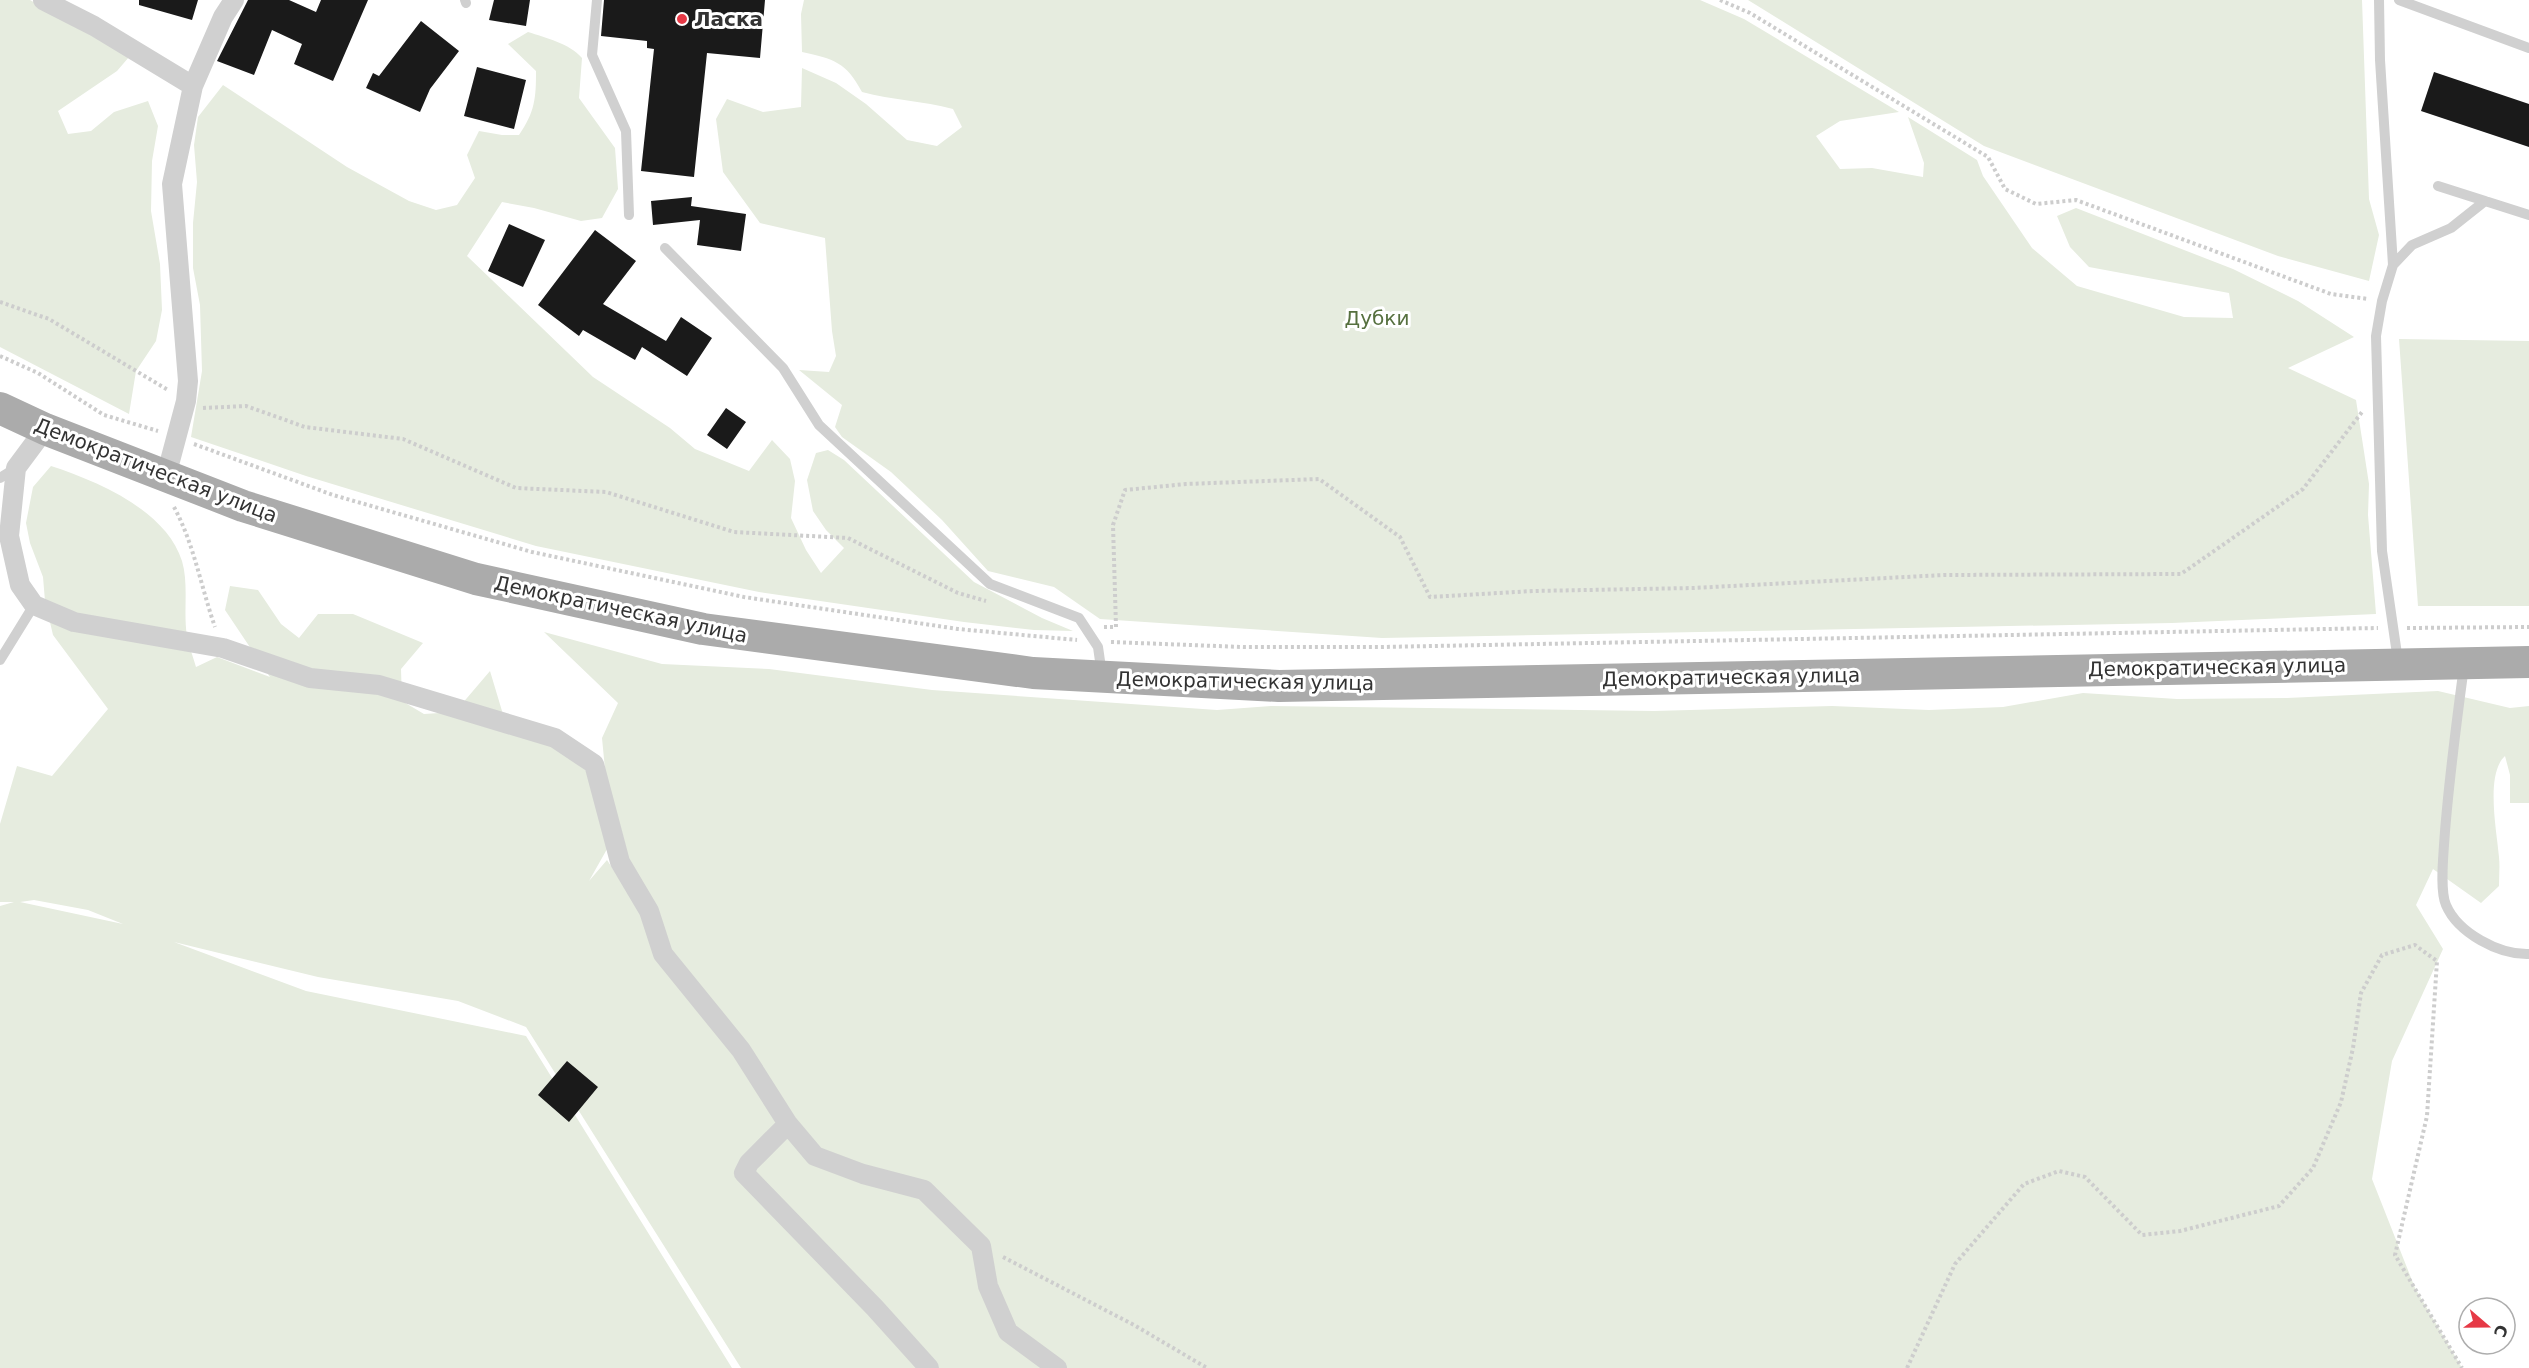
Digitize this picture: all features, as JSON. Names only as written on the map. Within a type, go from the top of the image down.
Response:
[{"type":"main road","name":"Демократическая улица","points":[[0,408],[169,490],[243,506],[476,579],[703,629],[1033,673],[1279,686],[2529,662]]},
{"type":"street","points":[[42,0],[94,26],[193,86]]},
{"type":"street","points":[[169,490],[176,438],[186,401],[188,381],[172,184],[193,86],[223,17],[234,0]]},
{"type":"street","points":[[45,429],[8,473],[9,536],[20,585],[34,605],[74,622],[223,648],[310,678],[379,685],[555,738],[594,764],[620,862],[649,911],[663,954],[741,1050],[788,1124],[815,1156],[863,1174],[924,1190],[981,1246],[988,1286],[1008,1332],[1056,1368]]},
{"type":"street","points":[[788,1124],[749,1163],[744,1173],[875,1308],[929,1368]]},
{"type":"lane","points":[[597,0],[592,55],[626,131],[629,215]]},
{"type":"lane","points":[[2379,0],[2380,60],[2394,265],[2382,301],[2376,336],[2382,551],[2398,664]]},
{"type":"lane","points":[[2399,0],[2413,3],[2528,46]]},
{"type":"lane","points":[[2438,186],[2529,215]]},
{"type":"lane","points":[[2394,265],[2412,245],[2451,228],[2485,201]]},
{"type":"lane","points":[[665,248],[783,368],[819,425],[990,584],[1078,618],[1098,647],[1102,678]]},
{"type":"lane","points":[[0,660],[34,605]]},
{"type":"lane","points":[[2464,663],[2448,781],[2443,872],[2445,904],[2463,930],[2484,942],[2518,954],[2529,954]]},
{"type":"path","points":[[1720,0],[1750,13],[1988,157],[2005,189],[2036,204],[2076,200],[2331,294],[2382,301]]},
{"type":"path","points":[[0,302],[49,319],[198,408],[246,406],[305,427],[403,439],[516,488],[606,492],[734,532],[848,538],[958,593],[993,603]]},
{"type":"path","points":[[0,356],[38,373],[104,415],[176,438],[333,495],[532,552],[744,597],[958,629],[1094,641],[1243,647],[1381,647],[2529,627]]},
{"type":"path","points":[[1084,627],[1116,627],[1113,525],[1125,490],[1186,484],[1319,479],[1400,537],[1430,597],[1533,591],[1693,588],[1944,575],[2181,574],[2303,489],[2378,393]]},
{"type":"path","points":[[169,490],[186,529],[201,586],[223,648]]},
{"type":"path","points":[[1907,1368],[1955,1264],[2024,1184],[2059,1171],[2085,1177],[2142,1235],[2180,1231],[2279,1206],[2313,1168],[2341,1102],[2353,1048],[2361,993],[2382,955],[2415,945],[2437,961],[2436,985],[2427,1116],[2395,1255],[2462,1368]]},
{"type":"path","points":[[981,1246],[1124,1320],[1207,1368]]},
{"type":"green space","points":[[0,0],[30,0],[129,57],[117,71],[58,111],[68,134],[91,131],[114,112],[148,101],[158,126],[152,161],[151,211],[160,264],[162,310],[156,341],[136,371],[129,414],[0,347]]},
{"type":"green space","name":"Дубки","points":[[804,0],[1700,0],[1744,19],[1899,112],[1840,121],[1816,136],[1840,169],[1872,168],[1923,177],[1924,163],[1908,117],[1977,160],[1983,176],[2032,248],[2077,286],[2184,317],[2233,318],[2229,293],[2089,267],[2070,247],[2057,216],[2076,208],[2233,269],[2298,301],[2354,337],[2288,368],[2356,400],[2369,484],[2368,515],[2376,614],[2172,623],[1382,638],[1100,619],[1054,587],[988,571],[942,520],[891,472],[842,437],[835,427],[842,405],[799,370],[829,372],[836,356],[825,238],[760,223],[723,172],[716,119],[727,99],[763,112],[801,107],[802,68],[836,83],[866,104],[907,140],[937,146],[962,127],[953,109],[862,92],[850,74],[838,63],[802,52],[801,14]]},
{"type":"green space","points":[[1748,0],[2362,0],[2369,199],[2379,235],[2369,281],[2278,256],[1984,146]]},
{"type":"green space","points":[[528,32],[564,45],[582,58],[579,98],[615,148],[618,189],[602,218],[581,221],[502,202],[467,256],[593,377],[670,428],[695,449],[749,471],[772,440],[790,459],[795,481],[791,518],[806,550],[821,573],[844,548],[826,530],[813,511],[807,480],[816,453],[828,450],[844,460],[974,582],[1042,618],[1073,631],[1034,630],[964,622],[759,592],[536,546],[306,476],[191,437],[202,371],[200,305],[193,268],[193,223],[197,182],[194,145],[198,117],[223,85],[347,167],[409,201],[436,210],[457,205],[475,178],[467,155],[479,131],[519,135],[528,119],[535,97],[536,71],[508,44]]},
{"type":"green space","points":[[2399,339],[2529,341],[2529,606],[2418,606]]},
{"type":"green space","points":[[51,466],[89,480],[128,500],[146,512],[161,527],[174,543],[182,561],[187,636],[196,667],[217,657],[270,677],[225,610],[230,586],[258,590],[281,624],[299,638],[318,614],[353,614],[423,643],[401,669],[402,701],[424,714],[455,712],[490,671],[508,731],[567,744],[596,785],[611,842],[589,881],[607,860],[640,910],[607,790],[602,738],[618,703],[544,632],[662,664],[769,669],[932,690],[1217,710],[1271,706],[1654,711],[1832,706],[1929,710],[2003,707],[2083,693],[2177,699],[2287,698],[2438,691],[2510,708],[2529,706],[2529,803],[2510,803],[2510,775],[2505,756],[2495,776],[2494,804],[2499,886],[2481,903],[2433,869],[2416,905],[2443,949],[2392,1061],[2372,1179],[2415,1288],[2462,1368],[741,1368],[526,1027],[458,1001],[318,977],[174,942],[306,991],[526,1036],[732,1368],[0,1368],[0,906],[14,902],[0,902],[0,824],[17,766],[52,776],[108,709],[53,635],[45,601],[43,577],[30,543],[26,523],[33,487]],"holes":[[[34,900],[88,910],[123,924],[20,902]]]},
{"type":"building","points":[[139,0],[198,0],[192,20],[139,5]]},
{"type":"building","points":[[248,0],[289,0],[316,12],[321,0],[368,0],[333,81],[294,64],[302,44],[272,30],[254,75],[217,61]]},
{"type":"building","points":[[494,0],[530,0],[526,26],[489,20]]},
{"type":"building","points":[[604,0],[765,0],[760,58],[707,53],[694,177],[641,171],[654,49],[647,48],[647,41],[601,36]]},
{"type":"building","points":[[421,21],[459,51],[430,89],[420,112],[366,88],[373,73],[379,76]]},
{"type":"building","points":[[477,67],[526,80],[514,129],[464,116]]},
{"type":"building","points":[[2434,72],[2529,104],[2529,147],[2421,111]]},
{"type":"building","points":[[692,197],[691,206],[746,214],[741,251],[697,245],[700,220],[653,225],[651,201]]},
{"type":"building","points":[[509,224],[545,240],[523,287],[488,271]]},
{"type":"building","points":[[595,230],[636,261],[603,304],[666,341],[681,317],[712,338],[687,376],[642,347],[635,360],[583,330],[579,336],[538,305]]},
{"type":"building","points":[[726,408],[746,422],[727,449],[707,435]]},
{"type":"building","points":[[567,1061],[598,1087],[569,1122],[538,1095]]},
{"type":"place","name":"Ласка","points":[[682,19]]}]
